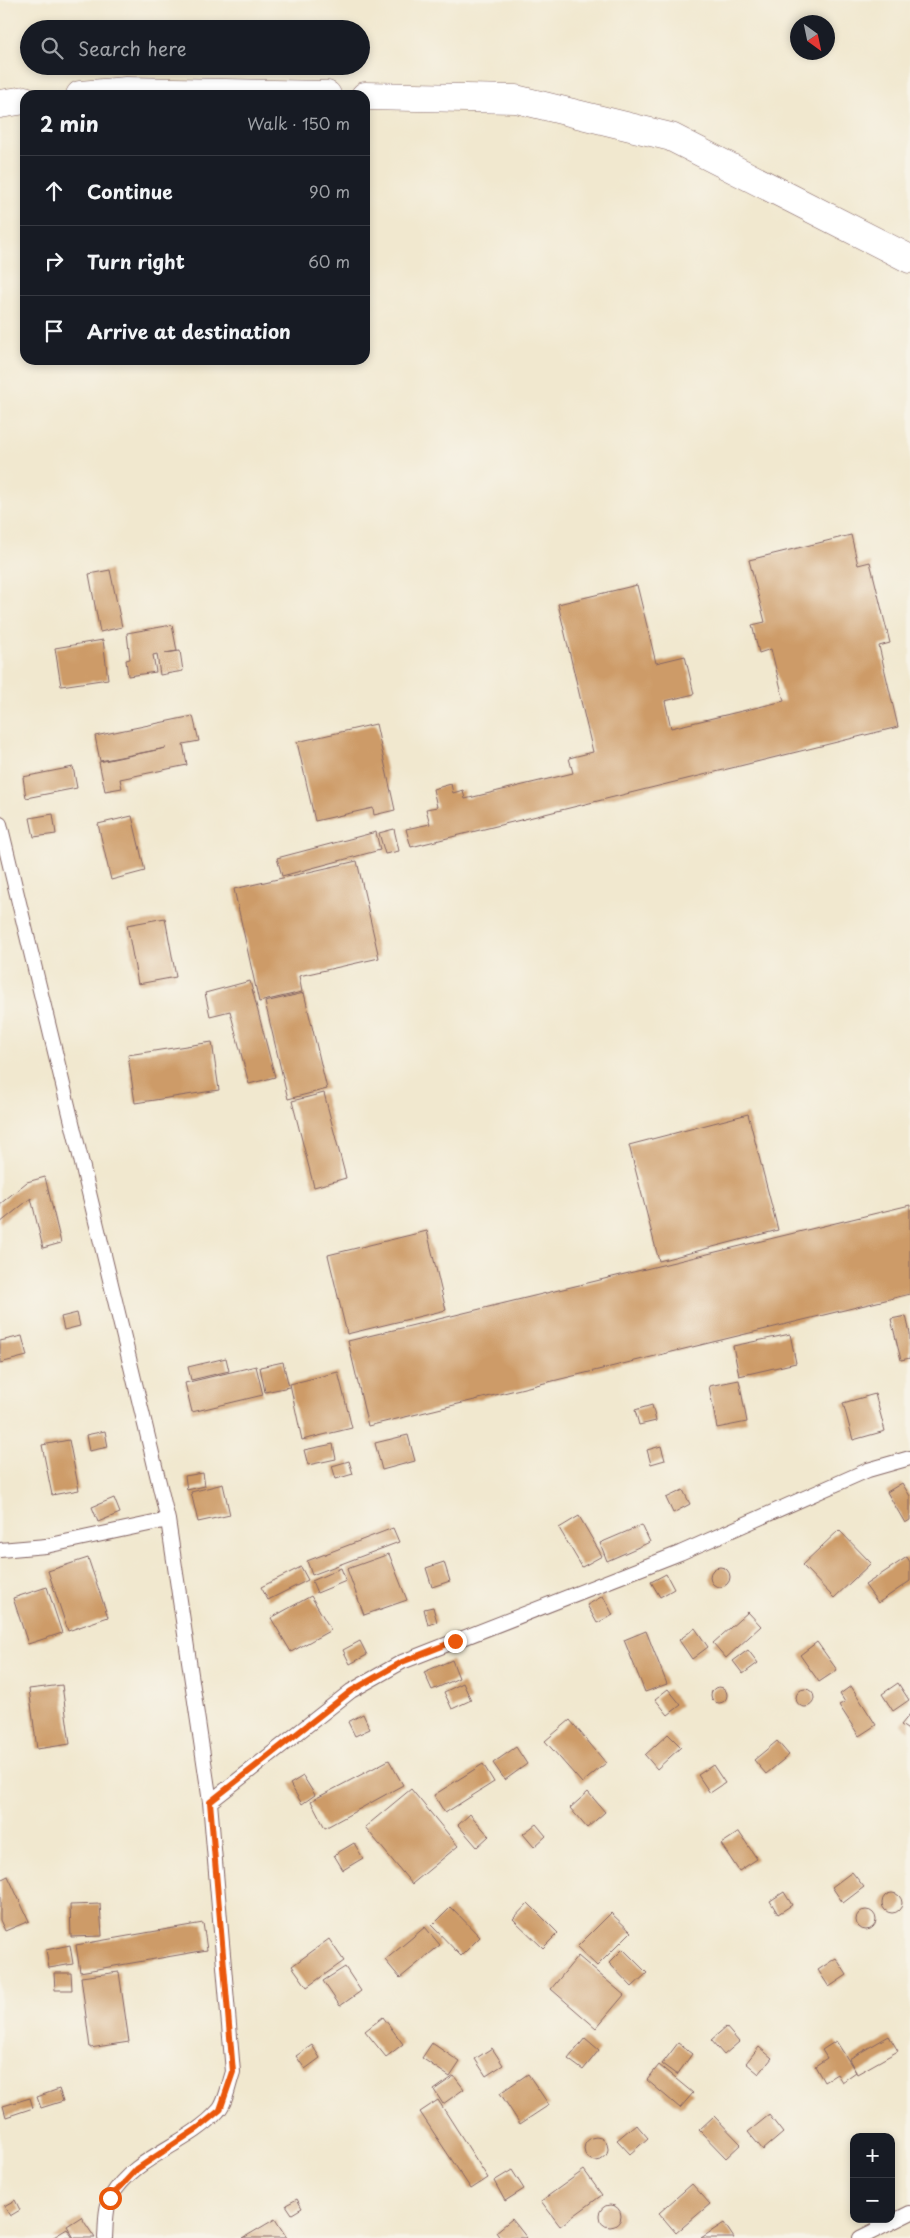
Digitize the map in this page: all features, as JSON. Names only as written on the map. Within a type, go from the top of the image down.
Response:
[{"type":"street","points":[[370,96],[516,99],[672,137],[910,259]]},
{"type":"street","points":[[0,104],[20,101]]},
{"type":"lane","points":[[0,824],[168,1520],[210,1802],[233,2072],[220,2110],[198,2128],[137,2169],[110,2198],[105,2238]]},
{"type":"lane","points":[[210,1802],[351,1691],[402,1662],[680,1553],[868,1470],[910,1458]]},
{"type":"lane","points":[[0,1550],[46,1546],[168,1520]]},
{"type":"lane","points":[[860,2238],[910,2213]]},
{"type":"building","points":[[851,535],[858,565],[870,562],[890,643],[879,646],[898,727],[411,847],[406,829],[430,824],[426,809],[437,807],[433,789],[451,784],[453,793],[463,790],[465,799],[573,773],[569,758],[593,752],[558,604],[637,585],[656,663],[685,656],[694,694],[665,701],[671,728],[784,701],[771,649],[759,653],[752,625],[765,622],[749,560]]},
{"type":"building","points":[[110,570],[122,627],[100,632],[89,574]]},
{"type":"building","points":[[172,625],[177,651],[165,653],[180,651],[183,671],[160,675],[157,654],[153,655],[156,672],[128,676],[126,660],[130,659],[127,633]]},
{"type":"building","points":[[103,640],[108,679],[61,686],[55,648]]},
{"type":"building","points":[[193,716],[199,741],[183,744],[187,765],[120,779],[122,788],[105,791],[99,762],[166,748],[100,761],[95,736]]},
{"type":"building","points":[[376,724],[395,810],[374,815],[373,808],[315,821],[297,742]]},
{"type":"building","points":[[73,767],[77,788],[26,798],[23,777]]},
{"type":"building","points":[[53,814],[56,834],[34,837],[30,818]]},
{"type":"building","points":[[132,816],[145,871],[111,880],[98,824]]},
{"type":"building","points":[[394,829],[399,851],[385,854],[379,833]]},
{"type":"building","points":[[376,832],[380,850],[282,876],[277,858]]},
{"type":"building","points":[[357,861],[379,958],[299,976],[302,992],[259,1002],[234,889]]},
{"type":"building","points":[[165,918],[176,977],[138,984],[127,925]]},
{"type":"building","points":[[250,981],[275,1077],[249,1084],[230,1011],[210,1016],[205,993]]},
{"type":"building","points":[[304,993],[327,1089],[288,1099],[265,1002]]},
{"type":"building","points":[[212,1042],[219,1090],[135,1103],[128,1055]]},
{"type":"building","points":[[324,1093],[346,1178],[314,1187],[292,1101]]},
{"type":"building","points":[[748,1114],[778,1230],[659,1261],[629,1145]]},
{"type":"building","points":[[45,1177],[61,1243],[43,1248],[31,1198],[0,1223],[0,1204],[27,1182]]},
{"type":"building","points":[[910,1205],[910,1294],[368,1426],[348,1341]]},
{"type":"building","points":[[427,1231],[446,1310],[347,1334],[328,1255]]},
{"type":"building","points":[[77,1313],[80,1326],[64,1330],[61,1317]]},
{"type":"building","points":[[906,1316],[910,1333],[910,1358],[901,1360],[891,1319]]},
{"type":"building","points":[[790,1334],[796,1363],[739,1376],[733,1346]]},
{"type":"building","points":[[22,1336],[27,1356],[0,1363],[0,1341]]},
{"type":"building","points":[[226,1358],[229,1371],[191,1380],[188,1367]]},
{"type":"building","points":[[283,1362],[289,1387],[265,1392],[260,1367]]},
{"type":"building","points":[[256,1366],[263,1395],[192,1412],[185,1383]]},
{"type":"building","points":[[338,1372],[352,1428],[302,1440],[290,1384]]},
{"type":"building","points":[[739,1380],[747,1422],[717,1428],[709,1386]]},
{"type":"building","points":[[875,1394],[885,1431],[853,1440],[843,1403]]},
{"type":"building","points":[[652,1405],[656,1421],[639,1425],[635,1410]]},
{"type":"building","points":[[105,1431],[108,1447],[89,1451],[86,1435]]},
{"type":"building","points":[[408,1435],[415,1461],[382,1470],[375,1443]]},
{"type":"building","points":[[69,1440],[79,1490],[52,1495],[42,1445]]},
{"type":"building","points":[[333,1444],[336,1459],[308,1465],[304,1450]]},
{"type":"building","points":[[661,1446],[665,1460],[651,1464],[647,1450]]},
{"type":"building","points":[[349,1461],[353,1474],[336,1479],[332,1466]]},
{"type":"building","points":[[203,1473],[205,1486],[187,1490],[185,1476]]},
{"type":"building","points":[[902,1483],[910,1496],[910,1520],[905,1523],[887,1492]]},
{"type":"building","points":[[223,1484],[230,1515],[198,1522],[191,1492]]},
{"type":"building","points":[[683,1490],[690,1504],[673,1513],[666,1498]]},
{"type":"building","points":[[114,1498],[120,1513],[98,1522],[92,1507]]},
{"type":"building","points":[[579,1516],[602,1556],[582,1567],[559,1528]]},
{"type":"building","points":[[642,1525],[650,1542],[607,1561],[600,1543]]},
{"type":"building","points":[[393,1528],[399,1542],[312,1575],[307,1561]]},
{"type":"building","points":[[839,1530],[871,1563],[834,1598],[802,1565]]},
{"type":"building","points":[[389,1554],[407,1600],[364,1615],[347,1569]]},
{"type":"building","points":[[907,1557],[910,1562],[910,1581],[878,1603],[865,1585]]},
{"type":"building","points":[[88,1558],[108,1617],[68,1631],[48,1571]]},
{"type":"building","points":[[444,1562],[450,1581],[432,1587],[426,1568]]},
{"type":"building","points":[[301,1567],[308,1580],[268,1600],[261,1587]]},
{"type":"building","points":[[720,1567],[727,1570],[730,1577],[727,1584],[720,1587],[713,1584],[710,1577],[713,1570]]},
{"type":"building","points":[[341,1568],[346,1581],[317,1593],[312,1581]]},
{"type":"building","points":[[666,1574],[674,1589],[660,1597],[651,1582]]},
{"type":"building","points":[[47,1587],[62,1633],[28,1644],[13,1598]]},
{"type":"building","points":[[311,1596],[331,1630],[291,1652],[271,1618]]},
{"type":"building","points":[[603,1596],[613,1615],[597,1623],[587,1605]]},
{"type":"building","points":[[433,1607],[437,1622],[428,1625],[424,1609]]},
{"type":"building","points":[[748,1612],[761,1626],[726,1658],[713,1643]]},
{"type":"building","points":[[695,1628],[708,1647],[692,1659],[679,1640]]},
{"type":"building","points":[[646,1631],[667,1684],[645,1692],[624,1640]]},
{"type":"building","points":[[360,1641],[367,1655],[350,1664],[343,1650]]},
{"type":"building","points":[[817,1642],[837,1670],[819,1682],[800,1655]]},
{"type":"building","points":[[748,1650],[758,1663],[743,1674],[733,1661]]},
{"type":"building","points":[[452,1660],[459,1678],[432,1690],[424,1672]]},
{"type":"building","points":[[463,1683],[471,1700],[452,1709],[444,1692]]},
{"type":"building","points":[[898,1683],[909,1700],[893,1711],[882,1694]]},
{"type":"building","points":[[62,1685],[70,1744],[37,1749],[29,1689]]},
{"type":"building","points":[[851,1686],[876,1725],[859,1736],[839,1705],[845,1702],[840,1694]]},
{"type":"building","points":[[719,1687],[725,1689],[727,1695],[725,1701],[719,1703],[713,1701],[711,1695],[713,1689]]},
{"type":"building","points":[[668,1689],[681,1705],[668,1715],[655,1699]]},
{"type":"building","points":[[805,1689],[813,1694],[814,1698],[809,1706],[805,1707],[797,1702],[796,1698],[801,1690]]},
{"type":"building","points":[[363,1714],[370,1729],[355,1736],[348,1722]]},
{"type":"building","points":[[910,1714],[910,1731],[901,1725]]},
{"type":"building","points":[[570,1720],[606,1763],[582,1783],[545,1741]]},
{"type":"building","points":[[668,1734],[681,1747],[657,1769],[645,1755]]},
{"type":"building","points":[[777,1741],[789,1755],[766,1774],[754,1760]]},
{"type":"building","points":[[516,1747],[527,1764],[505,1780],[493,1763]]},
{"type":"building","points":[[389,1760],[403,1785],[325,1828],[311,1801]]},
{"type":"building","points":[[483,1764],[494,1782],[445,1813],[434,1795]]},
{"type":"building","points":[[713,1765],[725,1783],[710,1793],[698,1775]]},
{"type":"building","points":[[303,1776],[315,1795],[302,1804],[290,1784]]},
{"type":"building","points":[[411,1789],[458,1846],[412,1884],[365,1827]]},
{"type":"building","points":[[588,1792],[605,1812],[587,1828],[570,1808]]},
{"type":"building","points":[[470,1814],[489,1836],[477,1847],[458,1825]]},
{"type":"building","points":[[536,1824],[546,1836],[534,1847],[523,1834]]},
{"type":"building","points":[[739,1832],[757,1859],[739,1871],[721,1844]]},
{"type":"building","points":[[354,1843],[363,1858],[343,1870],[334,1855]]},
{"type":"building","points":[[852,1872],[864,1887],[843,1903],[832,1887]]},
{"type":"building","points":[[8,1876],[29,1921],[5,1931],[0,1920],[0,1880]]},
{"type":"building","points":[[784,1892],[792,1905],[778,1914],[770,1901]]},
{"type":"building","points":[[892,1893],[899,1896],[902,1903],[899,1910],[892,1913],[885,1910],[882,1903],[885,1896]]},
{"type":"building","points":[[528,1903],[558,1933],[543,1948],[513,1919]]},
{"type":"building","points":[[100,1904],[102,1936],[71,1937],[70,1905]]},
{"type":"building","points":[[451,1907],[480,1937],[461,1956],[432,1926]]},
{"type":"building","points":[[866,1910],[873,1913],[876,1920],[873,1927],[866,1930],[859,1927],[856,1920],[859,1913]]},
{"type":"building","points":[[611,1913],[631,1932],[597,1966],[577,1947]]},
{"type":"building","points":[[203,1923],[207,1950],[80,1972],[76,1945]]},
{"type":"building","points":[[425,1927],[440,1945],[400,1978],[385,1960]]},
{"type":"building","points":[[329,1939],[344,1961],[307,1987],[292,1966]]},
{"type":"building","points":[[70,1945],[73,1964],[49,1968],[46,1950]]},
{"type":"building","points":[[623,1949],[647,1973],[632,1987],[609,1963]]},
{"type":"building","points":[[578,1956],[624,1995],[596,2028],[551,1989]]},
{"type":"building","points":[[836,1958],[847,1975],[829,1987],[818,1970]]},
{"type":"building","points":[[345,1967],[361,1991],[340,2006],[323,1981]]},
{"type":"building","points":[[119,1972],[129,2042],[90,2048],[81,1977]]},
{"type":"building","points":[[54,1973],[71,1973],[72,1990],[55,1990]]},
{"type":"building","points":[[383,2017],[403,2044],[386,2057],[365,2031]]},
{"type":"building","points":[[726,2027],[739,2042],[724,2055],[711,2040]]},
{"type":"building","points":[[889,2036],[898,2051],[857,2074],[849,2059]]},
{"type":"building","points":[[585,2038],[599,2050],[583,2070],[568,2059]]},
{"type":"building","points":[[836,2041],[856,2072],[842,2082],[837,2074],[824,2082],[815,2066],[827,2058],[822,2050]]},
{"type":"building","points":[[432,2043],[460,2062],[450,2077],[422,2058]]},
{"type":"building","points":[[678,2043],[692,2054],[677,2075],[662,2064]]},
{"type":"building","points":[[312,2045],[320,2058],[305,2069],[296,2056]]},
{"type":"building","points":[[759,2047],[772,2058],[759,2074],[746,2063]]},
{"type":"building","points":[[492,2048],[503,2065],[486,2076],[475,2059]]},
{"type":"building","points":[[659,2065],[693,2093],[680,2108],[647,2080]]},
{"type":"building","points":[[528,2074],[549,2105],[520,2124],[500,2093]]},
{"type":"building","points":[[454,2076],[464,2089],[443,2104],[434,2090]]},
{"type":"building","points":[[59,2089],[63,2101],[41,2108],[37,2097]]},
{"type":"building","points":[[30,2098],[33,2108],[6,2117],[3,2106]]},
{"type":"building","points":[[438,2100],[488,2178],[471,2189],[420,2112]]},
{"type":"building","points":[[769,2115],[783,2133],[763,2150],[748,2132]]},
{"type":"building","points":[[714,2116],[741,2144],[726,2158],[699,2130]]},
{"type":"building","points":[[636,2124],[648,2138],[630,2154],[617,2140]]},
{"type":"building","points":[[596,2137],[604,2141],[608,2149],[604,2157],[596,2161],[588,2157],[584,2149],[588,2141]]},
{"type":"building","points":[[512,2170],[524,2189],[505,2201],[494,2181]]},
{"type":"building","points":[[584,2170],[602,2195],[560,2226],[541,2201]]},
{"type":"building","points":[[692,2184],[710,2204],[676,2233],[659,2213]]},
{"type":"building","points":[[297,2199],[302,2208],[292,2214],[286,2205]]},
{"type":"building","points":[[15,2200],[20,2210],[10,2216],[4,2206]]},
{"type":"building","points":[[610,2205],[618,2208],[621,2216],[618,2224],[610,2227],[602,2224],[599,2216],[602,2208]]},
{"type":"building","points":[[81,2217],[95,2238],[74,2238],[67,2226]]},
{"type":"building","points":[[275,2219],[287,2238],[243,2238]]},
{"type":"building","points":[[512,2219],[527,2238],[500,2238],[496,2232]]},
{"type":"building","points":[[724,2223],[734,2238],[701,2238]]},
{"type":"building","points":[[67,2229],[73,2238],[52,2238]]},
{"type":"route","points":[[110,2198],[137,2169],[198,2128],[220,2110],[233,2072],[210,1802],[351,1691],[402,1662],[455,1641]]}]
